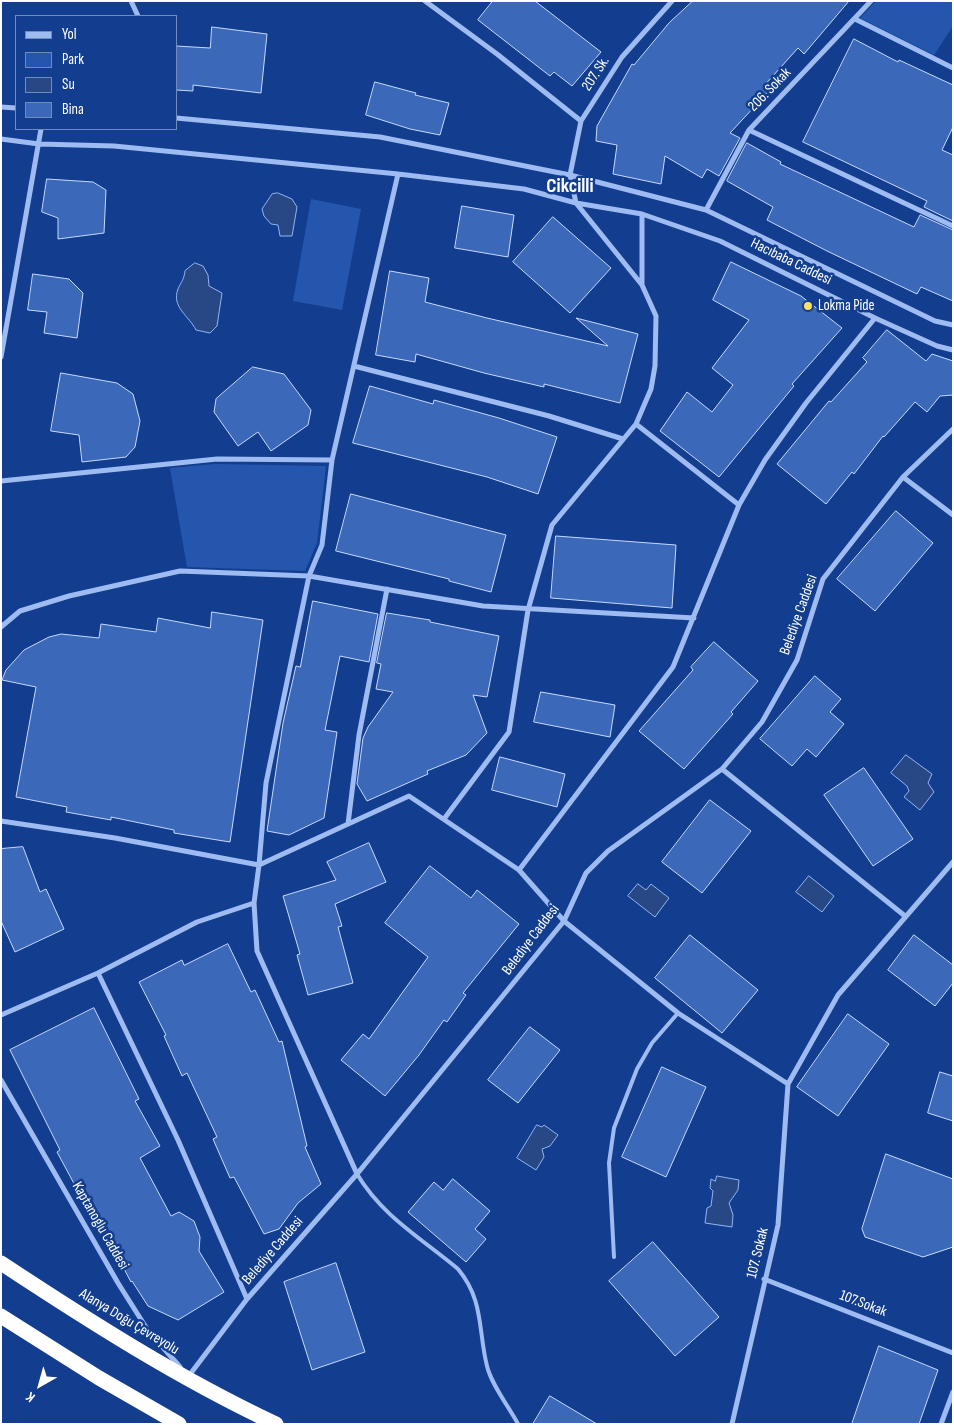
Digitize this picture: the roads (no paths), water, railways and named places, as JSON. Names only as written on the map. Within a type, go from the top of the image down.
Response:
[{"type":"highway","name":"Alanya Doğu Çevreyolu","points":[[1,1263],[86,1319],[241,1407],[276,1424]]},
{"type":"highway","points":[[1,1316],[160,1418],[179,1424]]},
{"type":"street","points":[[131,1],[138,15]]},
{"type":"street","points":[[425,1],[498,54],[581,121]]},
{"type":"street","name":"207. Sk.","points":[[570,175],[581,121],[622,57],[672,1]]},
{"type":"street","name":"206. Sokak","points":[[706,210],[749,130],[872,1]]},
{"type":"street","points":[[855,19],[953,68]]},
{"type":"street","points":[[1,107],[15,108]]},
{"type":"street","points":[[178,118],[380,137],[570,175],[706,210],[934,321],[953,325]]},
{"type":"street","points":[[1,358],[41,130]]},
{"type":"street","points":[[749,130],[953,226]]},
{"type":"street","name":"Hacıbaba Caddesi","points":[[1,139],[39,144],[114,146],[398,174],[524,190],[576,203],[642,214],[720,241],[875,318],[937,346],[953,350]]},
{"type":"street","points":[[357,1174],[257,951],[254,902],[266,783],[309,576],[322,545],[332,460],[398,174]]},
{"type":"street","points":[[444,819],[509,732],[528,610],[552,525],[636,424],[651,389],[655,366],[656,316],[642,285],[576,203],[570,175]]},
{"type":"street","points":[[642,214],[642,285]]},
{"type":"street","points":[[520,870],[673,667],[739,505],[770,453],[806,403],[875,318]]},
{"type":"street","points":[[354,366],[549,416],[623,439]]},
{"type":"street","points":[[636,424],[739,505]]},
{"type":"street","name":"Belediye Caddesi","points":[[188,1377],[247,1299],[357,1174],[564,921],[586,873],[608,852],[722,769],[762,722],[797,660],[823,579],[903,477],[953,429]]},
{"type":"street","points":[[1,482],[217,459],[332,460]]},
{"type":"street","points":[[903,477],[953,514]]},
{"type":"street","points":[[1,627],[20,611],[61,598],[180,572],[309,576],[484,606],[694,618]]},
{"type":"street","points":[[348,824],[359,735],[386,589]]},
{"type":"street","points":[[722,769],[905,916]]},
{"type":"street","points":[[1,821],[115,838],[259,865],[409,796],[520,870],[564,921],[678,1013],[788,1084]]},
{"type":"street","name":"107. Sokak","points":[[732,1424],[778,1225],[788,1084],[838,995],[953,862]]},
{"type":"street","points":[[1,1015],[98,973],[197,922],[254,902]]},
{"type":"street","points":[[98,973],[178,1140],[247,1299]]},
{"type":"street","name":"Kaptanoglu Caddesi","points":[[1,1080],[147,1329],[188,1377]]},
{"type":"street","name":"107.Sokak","points":[[764,1279],[953,1353]]},
{"type":"street","points":[[941,1424],[953,1392]]},
{"type":"lane","points":[[614,1257],[609,1163],[614,1128],[642,1060],[652,1043],[678,1013]]},
{"type":"lane","points":[[357,1174],[372,1198],[386,1212],[453,1264],[467,1280],[478,1304],[487,1369],[518,1424]]},
{"type":"water","points":[[278,193],[292,199],[297,207],[292,236],[280,236],[278,225],[271,224],[264,216],[262,209],[272,194]]},
{"type":"water","points":[[195,263],[203,266],[208,275],[209,286],[222,293],[217,326],[210,333],[196,330],[177,301],[176,295],[185,271]]},
{"type":"water","points":[[906,755],[932,774],[928,783],[934,792],[920,810],[904,797],[909,791],[907,786],[891,773]]},
{"type":"water","points":[[809,876],[834,896],[822,912],[796,892]]},
{"type":"water","points":[[638,884],[646,890],[651,884],[669,898],[655,917],[628,896]]},
{"type":"water","points":[[537,1125],[542,1127],[544,1125],[558,1135],[550,1146],[542,1149],[544,1157],[536,1170],[517,1158]]},
{"type":"water","points":[[717,1176],[739,1180],[738,1190],[729,1203],[733,1215],[732,1227],[705,1223],[707,1208],[711,1206],[713,1191],[710,1188],[711,1179],[715,1181]]},
{"type":"place","name":"Lokma Pide","points":[[808,306]]},
{"type":"district","name":"Cikcilli","points":[[570,187]]}]
